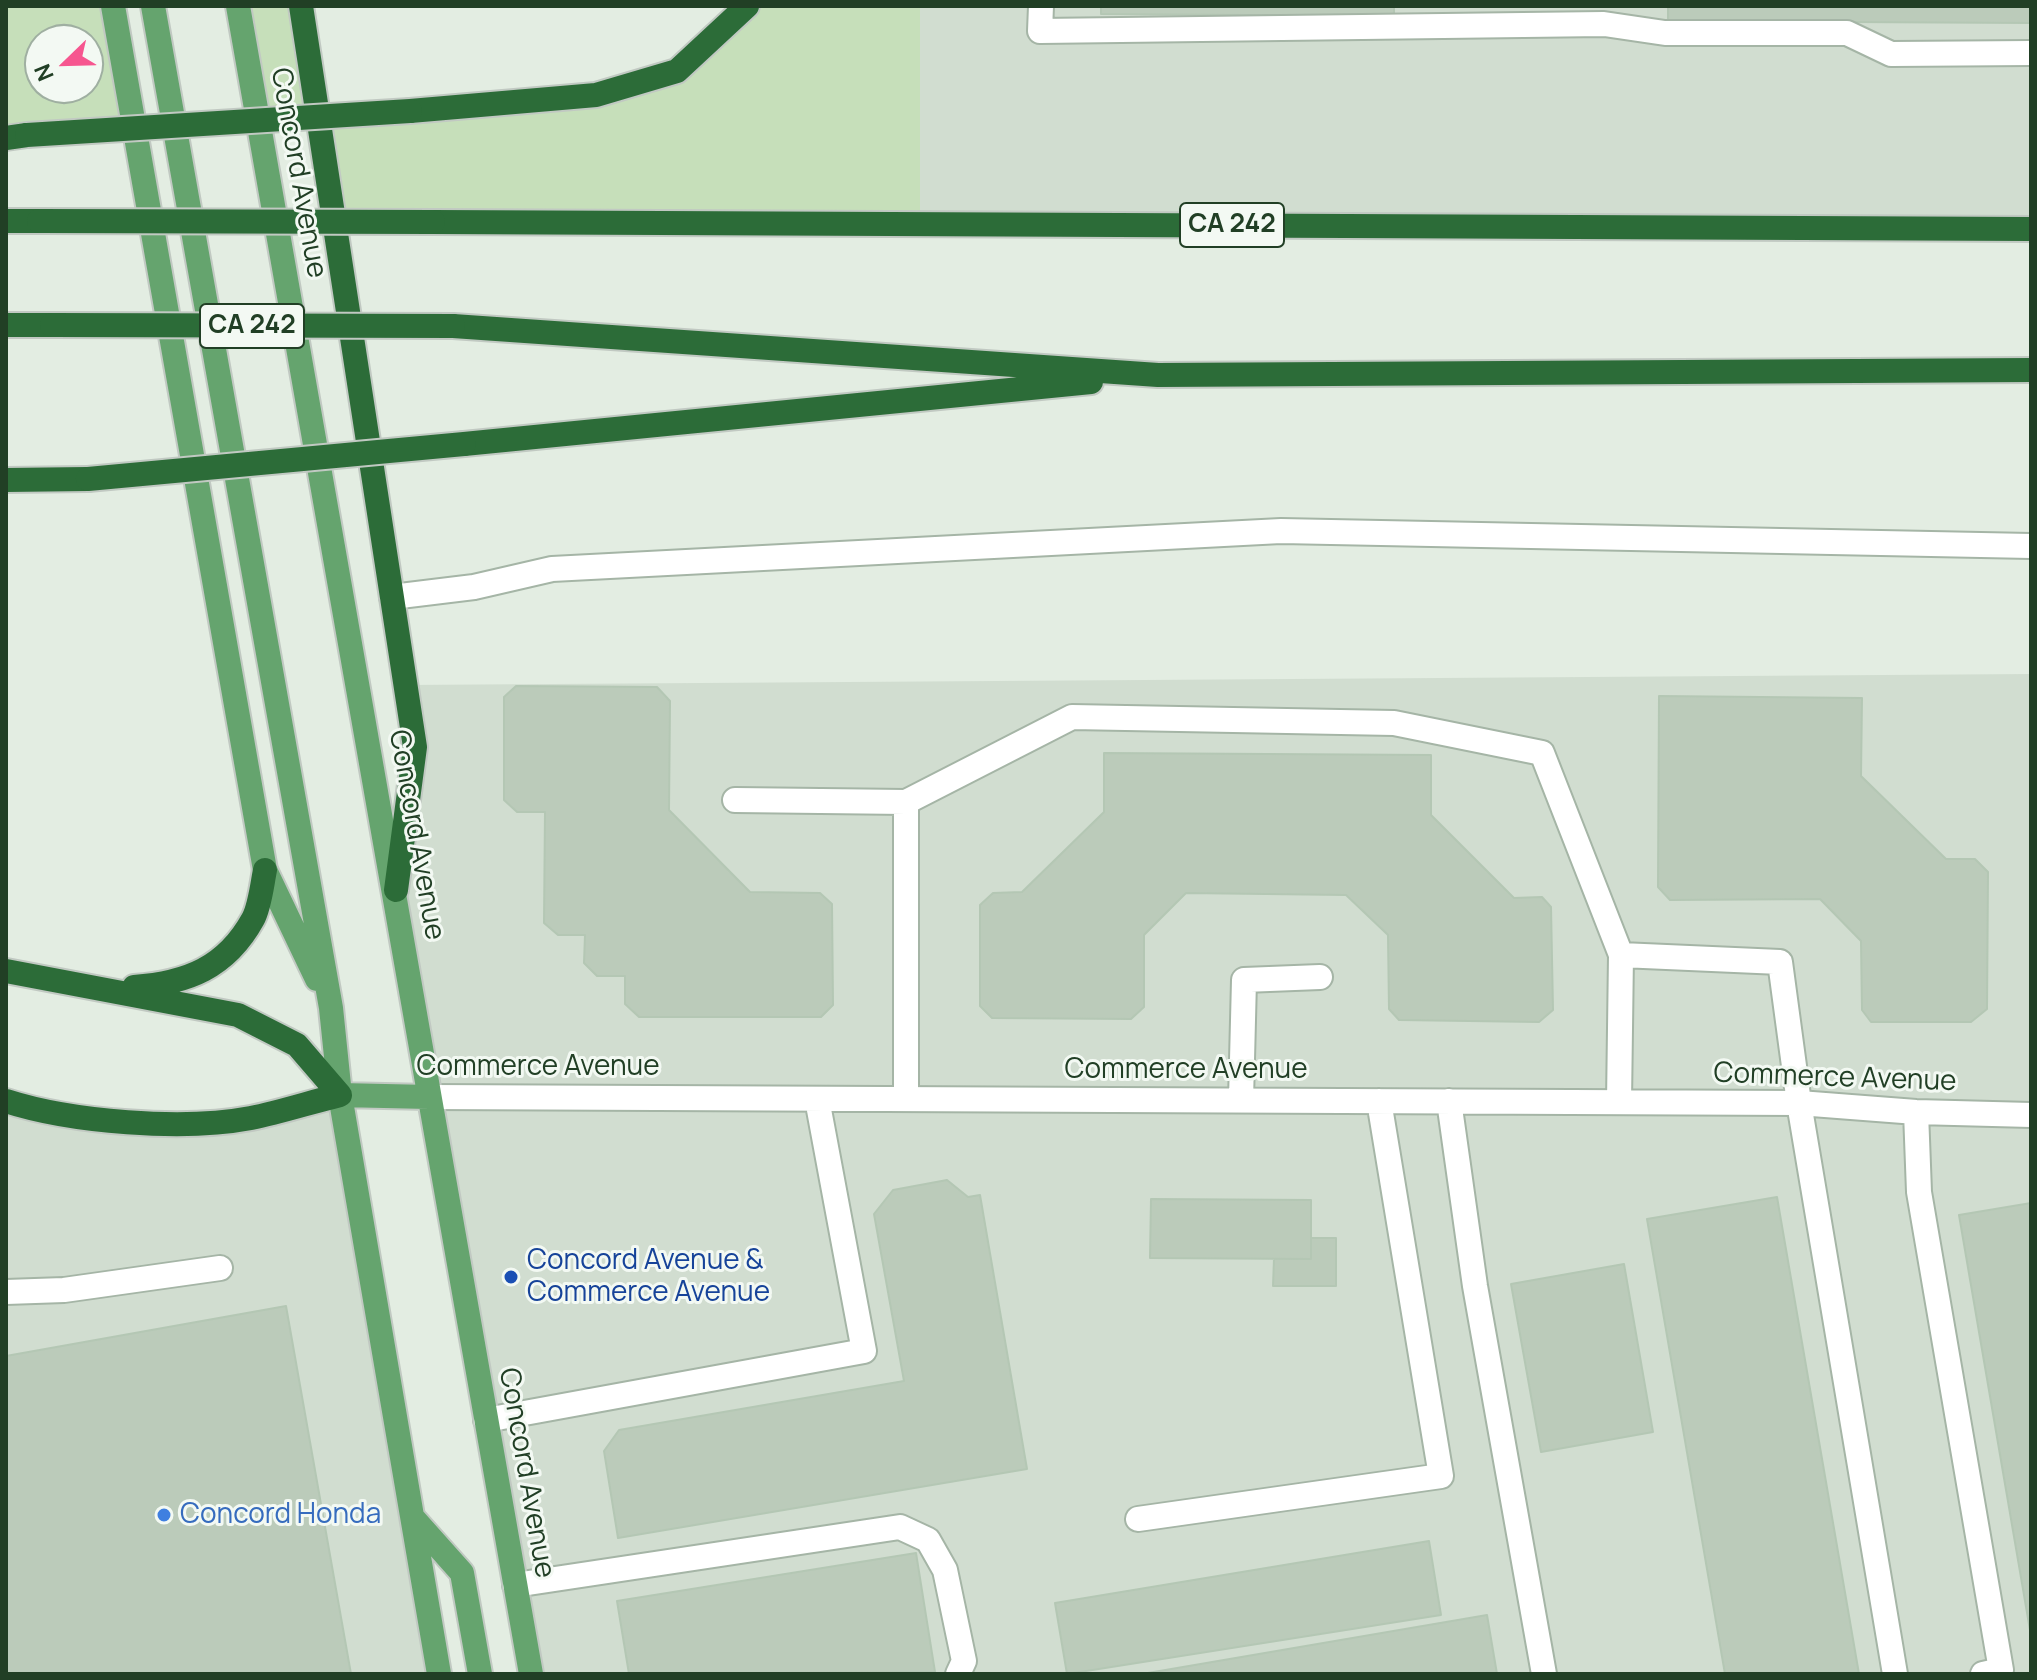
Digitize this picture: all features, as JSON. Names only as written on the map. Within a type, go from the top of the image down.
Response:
[{"type":"highway","points":[[301,6],[415,747],[396,890]]},
{"type":"highway","points":[[17,136],[410,111],[596,95],[677,71],[747,6]]},
{"type":"highway","name":"CA 242","points":[[6,221],[2031,229]]},
{"type":"highway","name":"CA 242","points":[[6,325],[453,326],[1158,375],[2031,370]]},
{"type":"highway","points":[[6,480],[88,479],[1158,375]]},
{"type":"highway","points":[[104,990],[175,984],[224,958],[254,917],[265,870]]},
{"type":"highway","points":[[6,971],[238,1015],[297,1045],[340,1095],[249,1118],[148,1123],[30,1108],[6,1101]]},
{"type":"main road","points":[[113,6],[265,870],[331,1008]]},
{"type":"main road","points":[[153,6],[331,1008],[340,1095],[439,1674]]},
{"type":"main road","name":"Concord Avenue","points":[[238,6],[396,890],[429,1097],[531,1674]]},
{"type":"main road","name":"Commerce Avenue","points":[[340,1095],[429,1097]]},
{"type":"main road","points":[[413,1518],[462,1573],[480,1674]]},
{"type":"street","points":[[1041,6],[1040,31],[1447,16],[1604,15],[1665,33],[1847,33],[1891,54],[2031,53]]},
{"type":"street","points":[[392,597],[474,587],[552,569],[1281,531],[2031,546]]},
{"type":"street","points":[[735,800],[906,802],[1072,717],[1394,723],[1542,753],[1621,955],[1619,1102]]},
{"type":"street","points":[[906,802],[906,1099]]},
{"type":"street","points":[[1621,955],[1780,962],[1799,1103],[1895,1674]]},
{"type":"street","points":[[1241,1100],[1244,980],[1320,977]]},
{"type":"street","name":"Commerce Avenue","points":[[429,1097],[1799,1103],[1916,1112],[2031,1115]]},
{"type":"street","points":[[486,1420],[864,1351],[817,1099]]},
{"type":"street","points":[[1138,1519],[1441,1476],[1379,1101]]},
{"type":"street","points":[[1449,1101],[1475,1286],[1544,1674]]},
{"type":"street","points":[[1916,1112],[1919,1192],[2001,1670],[1983,1674]]},
{"type":"street","points":[[6,1292],[64,1290],[220,1268]]},
{"type":"street","points":[[515,1585],[900,1527],[928,1540],[945,1570],[964,1661],[958,1674]]},
{"type":"shaded area","points":[[920,6],[2031,6],[2031,229],[920,224]]},
{"type":"shaded area","points":[[2031,674],[2031,1674],[531,1674],[396,890],[412,768],[405,685]]},
{"type":"shaded area","points":[[340,1095],[439,1674],[6,1674],[6,1101],[148,1123]]},
{"type":"green space","points":[[6,6],[111,6],[129,127],[6,138]]},
{"type":"green space","points":[[237,6],[301,6],[318,117],[257,121]]},
{"type":"green space","points":[[747,6],[920,6],[920,224],[337,222],[318,117],[410,111],[677,71]]},
{"type":"building","points":[[1101,6],[1394,6],[1394,16],[1101,14]]},
{"type":"building","points":[[1668,6],[2031,6],[2031,23],[1668,21]]},
{"type":"building","points":[[516,686],[657,687],[670,701],[669,810],[750,892],[820,893],[832,904],[833,1005],[821,1017],[639,1017],[625,1004],[625,976],[597,976],[584,963],[585,935],[558,935],[544,923],[545,812],[517,812],[504,800],[504,697]]},
{"type":"building","points":[[1659,696],[1862,698],[1861,776],[1946,859],[1975,859],[1988,872],[1987,1009],[1971,1022],[1871,1022],[1862,1010],[1861,941],[1820,899],[1670,900],[1658,887]]},
{"type":"building","points":[[1104,753],[1431,755],[1431,815],[1514,898],[1542,897],[1551,907],[1553,1010],[1539,1022],[1399,1020],[1389,1009],[1388,935],[1346,895],[1186,893],[1144,935],[1144,1007],[1131,1019],[992,1018],[980,1006],[980,905],[993,893],[1022,892],[1104,812]]},
{"type":"building","points":[[947,1180],[968,1197],[980,1195],[1027,1469],[618,1538],[604,1451],[619,1430],[904,1381],[874,1214],[893,1190]]},
{"type":"building","points":[[1777,1197],[1859,1674],[1725,1674],[1647,1219]]},
{"type":"building","points":[[1151,1199],[1311,1200],[1311,1259],[1150,1258]]},
{"type":"building","points":[[2031,1203],[2031,1636],[1959,1215]]},
{"type":"building","points":[[1311,1238],[1336,1238],[1336,1286],[1273,1286],[1274,1259],[1311,1259]]},
{"type":"building","points":[[1624,1264],[1653,1432],[1541,1452],[1511,1284]]},
{"type":"building","name":"Concord Honda","points":[[286,1306],[351,1674],[6,1674],[6,1356]]},
{"type":"building","points":[[1429,1541],[1441,1615],[1067,1674],[1055,1603]]},
{"type":"building","points":[[916,1553],[935,1672],[629,1674],[617,1601]]},
{"type":"building","points":[[1487,1615],[1497,1674],[1142,1674]]},
{"type":"place","name":"Concord Avenue & Commerce Avenue","points":[[511,1277]]},
{"type":"place","name":"Concord Honda","points":[[164,1515]]}]
